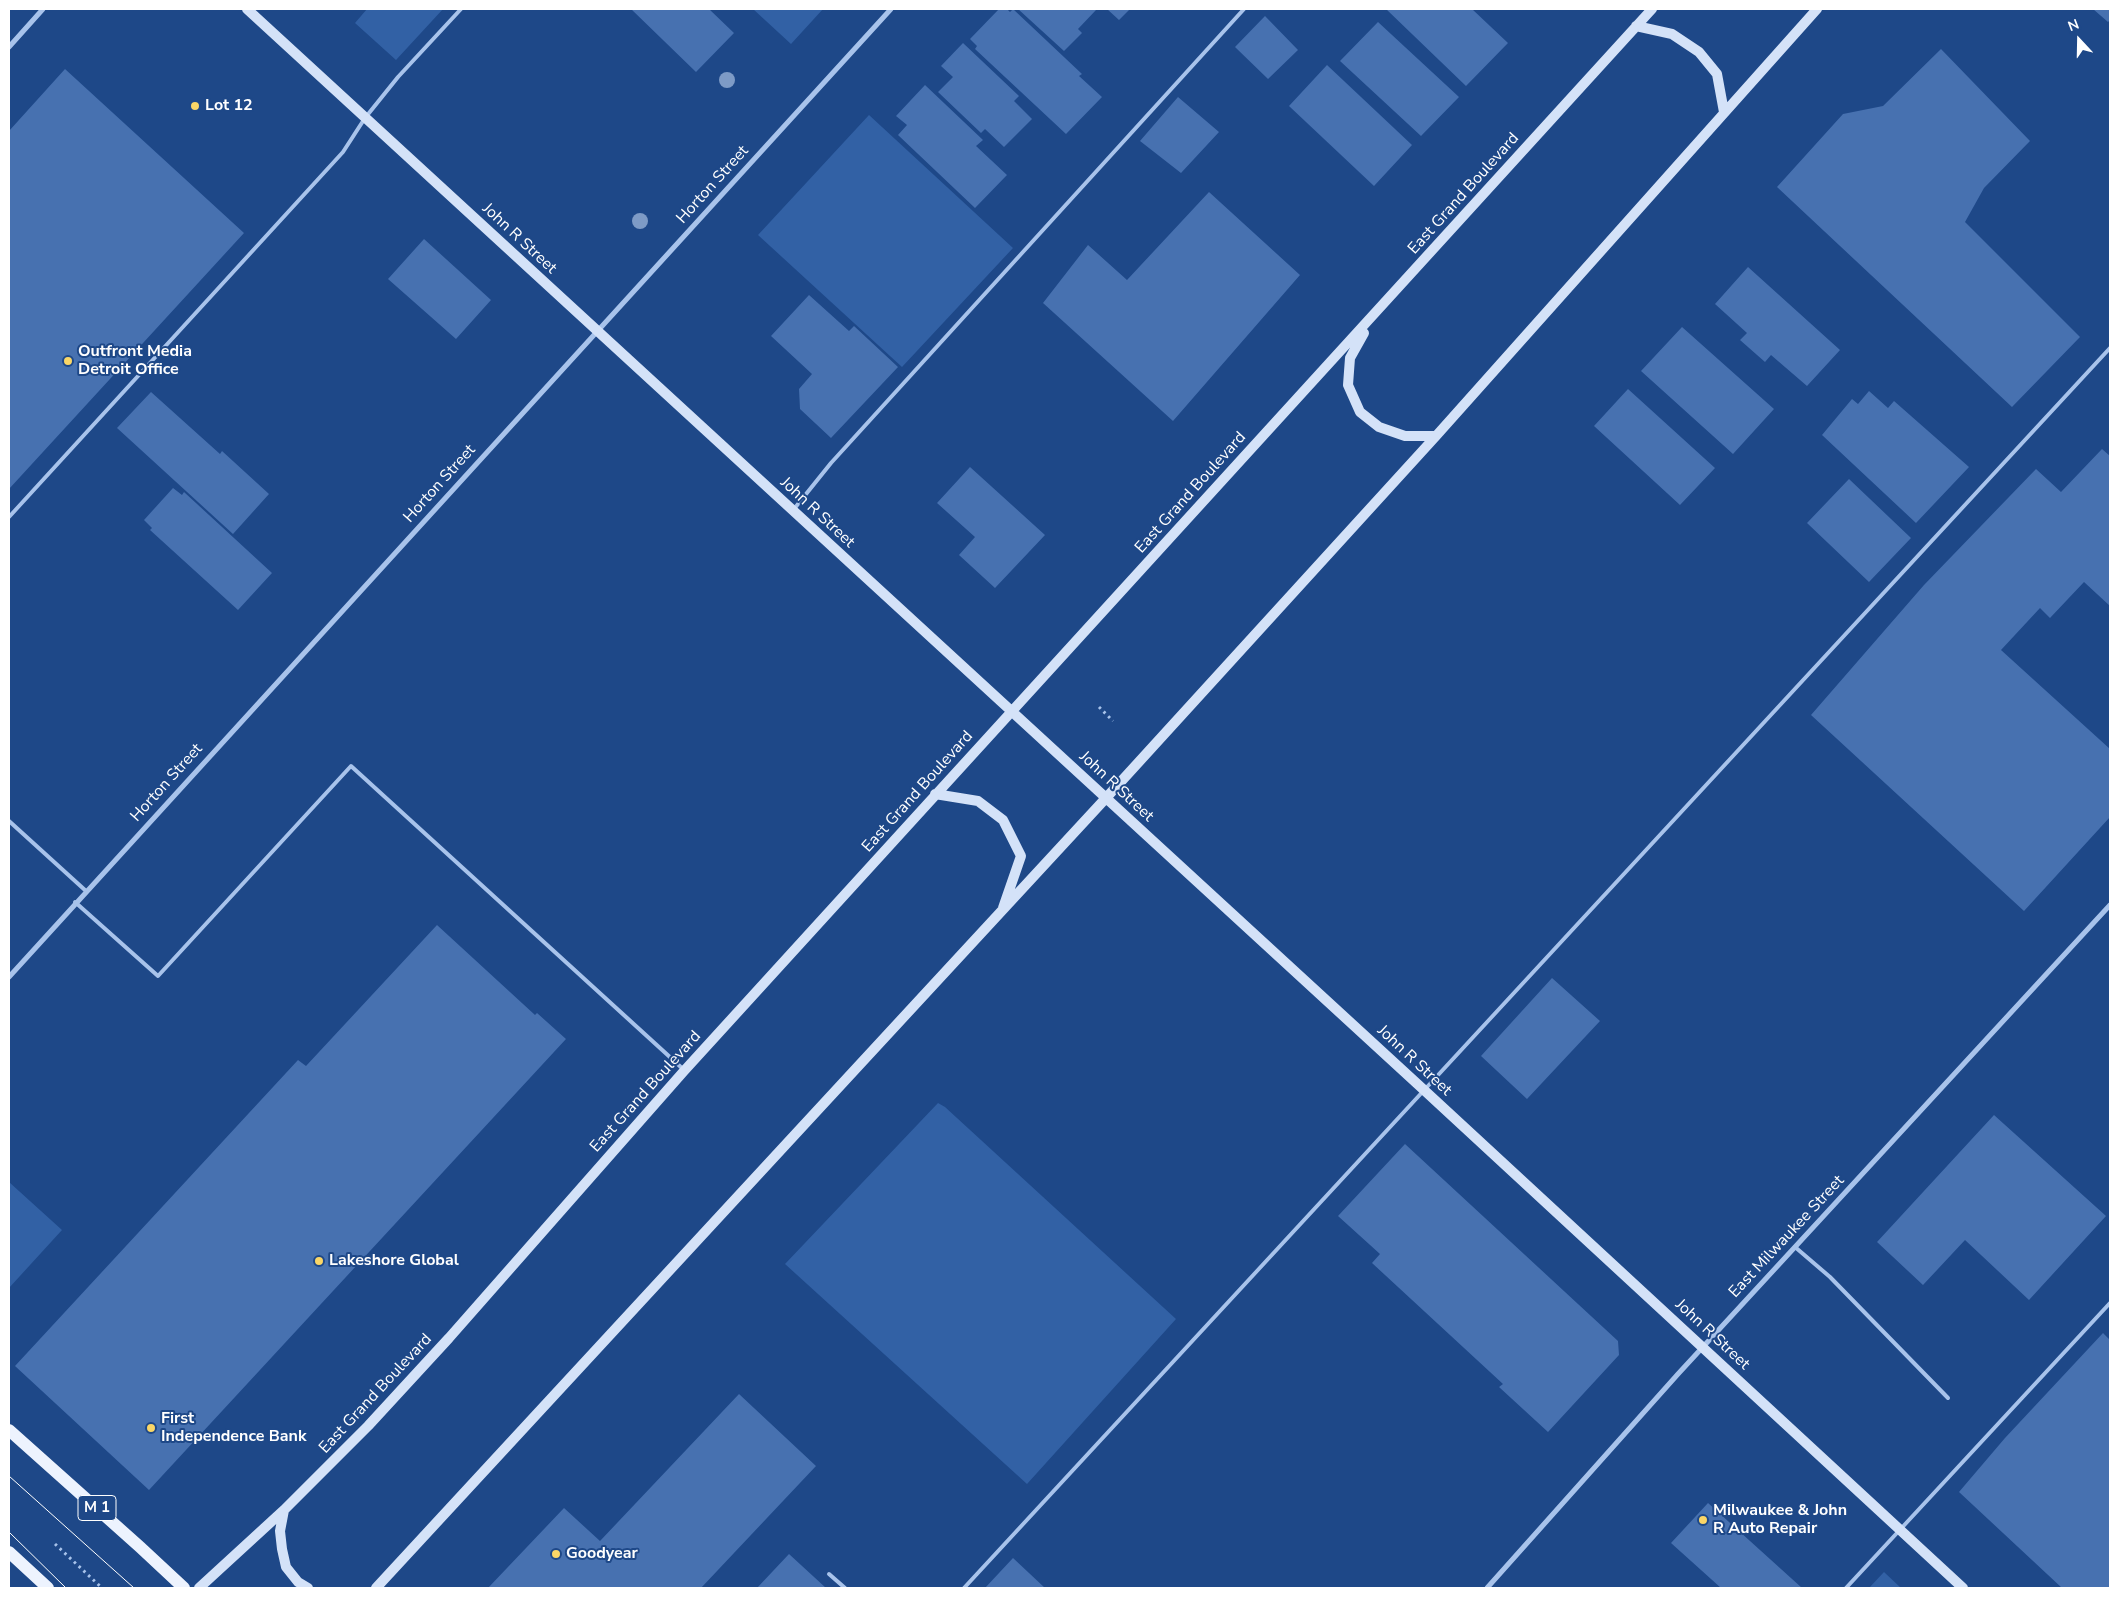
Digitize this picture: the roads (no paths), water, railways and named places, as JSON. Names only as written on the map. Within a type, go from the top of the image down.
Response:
[{"type":"main road","name":"John R Street","points":[[247,9],[1963,1588]]},
{"type":"main road","name":"East Grand Boulevard","points":[[199,1588],[284,1510],[368,1426],[684,1071],[935,794],[1375,315],[1652,9]]},
{"type":"main road","points":[[376,1588],[1106,798],[1436,436],[1817,9]]},
{"type":"main road","points":[[1636,26],[1672,34],[1699,52],[1717,74],[1724,112]]},
{"type":"main road","points":[[1375,315],[1350,358],[1348,384],[1360,412],[1379,427],[1405,436],[1436,436]]},
{"type":"main road","points":[[935,794],[978,801],[1003,820],[1021,856],[1002,911]]},
{"type":"main road","name":"M 1","points":[[9,1430],[184,1588]]},
{"type":"main road","points":[[284,1510],[280,1531],[286,1567],[298,1582],[308,1588]]},
{"type":"main road","points":[[9,1552],[48,1588]]},
{"type":"street","points":[[9,47],[43,9]]},
{"type":"street","name":"Horton Street","points":[[9,977],[75,902],[891,9]]},
{"type":"street","name":"East Milwaukee Street","points":[[1487,1588],[1703,1347],[2110,905]]},
{"type":"lane","points":[[9,517],[343,152],[398,76],[461,9]]},
{"type":"lane","points":[[793,511],[837,456],[1244,9]]},
{"type":"lane","points":[[964,1588],[2110,348]]},
{"type":"lane","points":[[75,902],[158,976],[352,766],[684,1071]]},
{"type":"lane","points":[[9,821],[86,891]]},
{"type":"lane","points":[[1795,1247],[1830,1277],[1948,1398]]},
{"type":"lane","points":[[1846,1588],[2110,1303]]},
{"type":"lane","points":[[829,1574],[845,1588]]},
{"type":"tram line","points":[[9,1476],[134,1588]]},
{"type":"tram line","points":[[9,1532],[66,1588]]},
{"type":"place","name":"Lot 12","points":[[195,106]]},
{"type":"place","name":"Outfront Media Detroit Office","points":[[68,361]]},
{"type":"place","name":"Lakeshore Global","points":[[319,1261]]},
{"type":"place","name":"First Independence Bank","points":[[151,1428]]},
{"type":"place","name":"Milwaukee & John R Auto Repair","points":[[1703,1520]]},
{"type":"place","name":"Goodyear","points":[[556,1554]]}]
